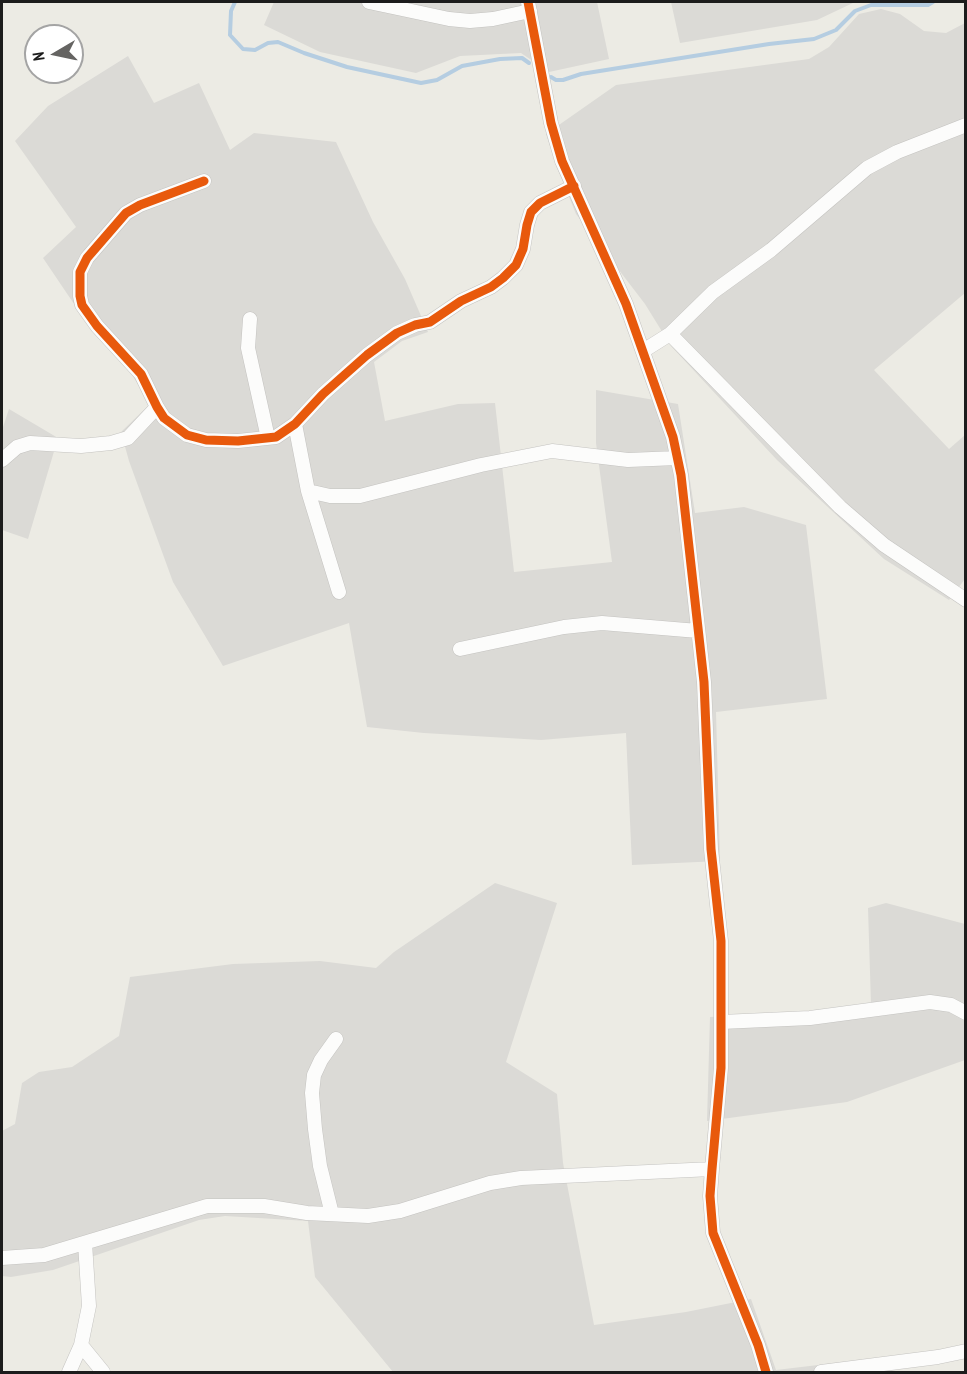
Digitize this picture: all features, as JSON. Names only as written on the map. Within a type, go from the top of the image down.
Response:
[{"type":"street","points":[[369,2],[449,20],[470,21],[493,19],[529,6],[550,123],[562,160],[604,252],[643,351],[673,437],[704,682],[711,849],[720,941],[722,1068],[712,1169],[713,1233],[758,1345],[763,1371]]},
{"type":"street","points":[[643,351],[670,334],[713,292],[771,250],[867,168],[897,152],[966,125]]},
{"type":"street","points":[[204,181],[140,205],[126,213],[87,258],[80,272],[80,296],[82,305],[97,326],[141,374],[164,418],[187,435],[206,440],[238,441],[276,437],[295,424],[323,394],[367,355],[397,333],[415,324],[430,322],[461,301],[491,287],[503,278],[516,265],[524,249],[531,212],[540,203],[574,186]]},
{"type":"street","points":[[250,319],[248,348],[268,438]]},
{"type":"street","points":[[670,334],[840,507],[884,545],[966,600]]},
{"type":"street","points":[[2,460],[17,447],[30,443],[81,446],[111,443],[128,438],[157,407]]},
{"type":"street","points":[[295,424],[308,491],[339,592]]},
{"type":"street","points":[[308,491],[330,496],[360,496],[481,465],[552,451],[628,460],[677,458]]},
{"type":"street","points":[[460,649],[564,627],[602,623],[698,631]]},
{"type":"street","points":[[721,1022],[810,1018],[930,1002],[951,1005],[966,1013]]},
{"type":"street","points":[[332,1214],[317,1148],[312,1093],[314,1076],[321,1060],[336,1039]]},
{"type":"street","points":[[2,1258],[44,1255],[207,1206],[264,1206],[332,1214],[368,1215],[400,1210],[490,1183],[521,1179],[712,1169]]},
{"type":"street","points":[[69,1372],[81,1344],[89,1306],[85,1243]]},
{"type":"street","points":[[81,1344],[103,1372]]},
{"type":"street","points":[[821,1372],[966,1352]]},
{"type":"shaded area","points":[[274,2],[597,2],[609,59],[549,72],[521,53],[460,56],[416,73],[320,52],[264,25]]},
{"type":"shaded area","points":[[671,2],[855,2],[817,20],[680,43]]},
{"type":"shaded area","points":[[881,9],[900,14],[924,31],[946,33],[965,23],[965,293],[874,370],[949,449],[965,435],[965,579],[949,600],[884,559],[777,460],[671,346],[645,304],[576,214],[546,134],[616,85],[809,59],[829,47],[859,14]]},
{"type":"shaded area","points":[[128,56],[154,103],[199,83],[230,150],[254,133],[336,142],[373,222],[405,279],[428,332],[402,341],[374,362],[385,421],[458,404],[495,403],[514,572],[612,562],[596,443],[596,390],[678,404],[695,513],[744,507],[806,525],[827,699],[716,712],[720,861],[632,865],[626,733],[541,740],[367,727],[349,623],[223,666],[173,582],[129,461],[121,432],[150,404],[126,365],[95,335],[43,258],[76,227],[15,141],[48,106]]},
{"type":"shaded area","points":[[9,409],[58,438],[28,539],[2,530],[2,430]]},
{"type":"shaded area","points":[[495,883],[557,903],[506,1062],[557,1094],[563,1163],[594,1325],[686,1312],[751,1299],[776,1370],[877,1358],[878,1372],[393,1372],[315,1277],[308,1221],[225,1216],[199,1220],[53,1270],[11,1277],[2,1276],[2,1131],[15,1124],[22,1083],[39,1072],[72,1067],[119,1036],[130,977],[233,964],[320,961],[376,968],[394,952]]},
{"type":"shaded area","points":[[886,903],[965,924],[965,1060],[847,1102],[707,1121],[710,1017],[808,1012],[871,1004],[868,908]]},
{"type":"waterway","points":[[235,2],[231,11],[230,35],[243,49],[255,50],[268,43],[278,42],[347,67],[421,83],[437,80],[462,66],[500,59],[522,58],[529,63]]},
{"type":"waterway","points":[[551,77],[563,80],[581,74],[814,39],[836,30],[855,11],[871,5],[928,5],[933,2]]},
{"type":"cycle path","points":[[528,2],[551,123],[562,161],[626,304],[673,437],[681,475],[704,682],[711,849],[721,941],[721,1068],[710,1196],[713,1233],[758,1345],[766,1372]]},
{"type":"cycle path","points":[[204,181],[140,205],[126,213],[87,258],[80,272],[80,296],[82,305],[97,326],[141,374],[164,418],[187,435],[206,440],[238,441],[276,437],[295,424],[323,394],[367,355],[397,333],[415,325],[430,322],[461,301],[491,287],[503,278],[516,265],[523,249],[531,212],[540,203],[574,186]]}]
